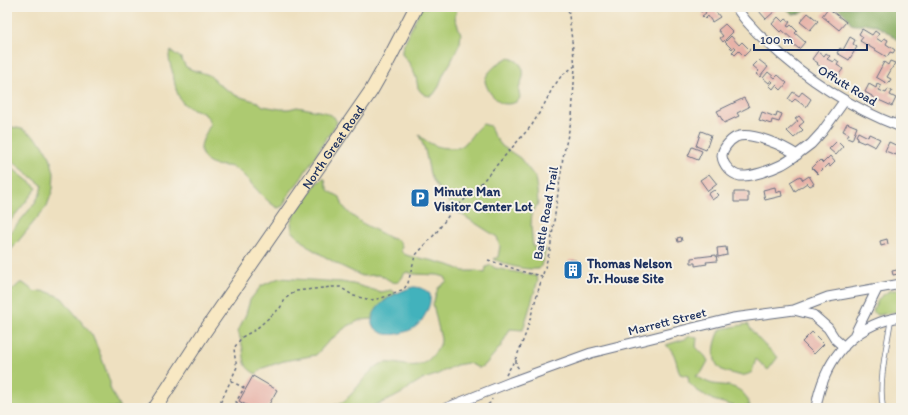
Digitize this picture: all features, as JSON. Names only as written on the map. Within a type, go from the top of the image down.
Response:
[{"type":"main road","name":"North Great Road","points":[[155,408],[205,331],[371,91],[416,7]]},
{"type":"street","name":"Offutt Road","points":[[736,7],[749,25],[775,50],[808,76],[845,100],[898,126]]},
{"type":"street","points":[[797,155],[773,142],[746,136],[737,136],[730,140],[722,155],[724,164],[729,171],[739,176],[753,175],[781,165],[797,155],[811,144],[822,132],[845,100]]},
{"type":"street","name":"Marrett Street","points":[[446,408],[500,386],[591,353],[733,318],[794,310],[828,297],[901,284]]},
{"type":"street","points":[[816,408],[820,390],[827,373],[837,355],[854,336],[876,289]]},
{"type":"street","points":[[794,310],[813,315],[828,328],[835,339],[844,347]]},
{"type":"street","points":[[854,336],[871,326],[901,317]]},
{"type":"lane","points":[[898,126],[901,111]]},
{"type":"lane","points":[[883,408],[882,381],[891,319]]},
{"type":"path","name":"Battle Road Trail","points":[[483,408],[488,404],[500,386],[516,358],[526,333],[550,250],[563,157],[572,117],[575,66],[568,7]]},
{"type":"path","points":[[218,408],[237,367],[234,348],[242,337],[255,330],[280,308],[286,298],[296,291],[340,287],[354,296],[371,300],[382,298],[404,289],[408,283],[415,256],[436,233],[451,212],[475,190],[528,130],[555,84],[562,75],[575,66]]},
{"type":"path","points":[[488,260],[527,273],[542,276]]},
{"type":"path","points":[[516,358],[517,368],[530,375]]},
{"type":"path","points":[[231,381],[244,388],[236,402],[244,408]]},
{"type":"path","points":[[488,404],[489,408]]},
{"type":"path","points":[[503,408],[508,407]]},
{"type":"green space","points":[[421,7],[457,7],[455,18],[461,34],[460,43],[438,88],[434,94],[430,96],[425,95],[418,88],[416,77],[409,63],[402,54],[402,49]]},
{"type":"green space","points":[[784,7],[822,7],[793,14]]},
{"type":"green space","points":[[836,7],[890,7],[901,19],[901,42],[875,25],[851,24],[845,14]]},
{"type":"green space","points":[[171,51],[181,58],[186,67],[209,75],[221,86],[237,96],[258,102],[263,106],[280,109],[297,107],[324,112],[334,117],[337,122],[300,180],[288,195],[283,206],[278,208],[271,203],[236,169],[227,166],[214,165],[206,161],[201,152],[201,148],[210,125],[209,120],[203,113],[186,106],[179,96],[169,61]]},
{"type":"green space","points":[[508,58],[515,60],[520,64],[523,70],[523,77],[519,90],[519,99],[515,103],[503,104],[500,103],[488,90],[485,81],[488,74],[494,67],[501,61]]},
{"type":"green space","points":[[483,124],[490,126],[493,134],[502,146],[520,158],[535,177],[538,204],[532,212],[531,226],[533,247],[546,249],[539,269],[516,267],[494,259],[498,257],[500,246],[497,237],[456,211],[435,184],[430,174],[425,150],[419,135],[426,141],[437,146],[458,148],[466,143],[476,130]]},
{"type":"green space","points":[[7,126],[22,129],[42,144],[50,157],[54,173],[53,189],[47,206],[7,255],[7,237],[34,204],[40,194],[42,185],[7,157]]},
{"type":"green space","points":[[7,164],[37,188],[7,225]]},
{"type":"green space","points":[[325,179],[329,191],[340,197],[343,206],[350,214],[362,223],[390,238],[398,240],[402,246],[401,251],[404,254],[452,266],[463,271],[477,271],[485,273],[486,267],[491,265],[495,268],[536,276],[538,280],[523,330],[510,329],[501,346],[485,365],[479,368],[468,363],[456,365],[436,375],[421,380],[393,398],[369,408],[331,408],[349,397],[366,376],[381,364],[394,363],[415,365],[424,363],[433,355],[440,346],[441,339],[433,304],[438,288],[447,281],[445,277],[438,275],[414,274],[407,272],[398,282],[392,282],[378,275],[362,276],[339,265],[310,248],[292,231],[291,223],[294,215],[317,183]]},
{"type":"green space","points":[[279,278],[341,282],[381,292],[391,290],[396,293],[385,300],[375,312],[372,319],[360,320],[346,327],[327,343],[316,355],[284,361],[263,368],[256,374],[245,364],[238,331],[246,314],[250,300],[261,286]]},
{"type":"green space","points":[[20,283],[23,283],[35,292],[48,292],[62,298],[92,335],[110,382],[110,388],[120,408],[7,408],[7,295]]},
{"type":"green space","points":[[901,289],[901,311],[879,315],[874,313],[873,309],[882,296],[888,291]]},
{"type":"green space","points":[[748,324],[765,346],[778,357],[768,370],[756,359],[752,372],[748,374],[739,375],[723,371],[718,366],[714,356],[715,344],[721,329]]},
{"type":"green space","points":[[690,336],[697,338],[696,347],[708,361],[702,372],[696,376],[704,381],[736,388],[744,394],[750,406],[737,407],[713,400],[696,390],[689,383],[688,376],[680,374],[674,355],[666,345]]},
{"type":"water","points":[[413,287],[418,287],[430,294],[429,307],[418,325],[399,334],[387,334],[382,333],[372,325],[375,311],[380,305],[392,296]]},
{"type":"building","points":[[697,7],[708,7],[710,10],[713,8],[720,17],[712,22],[708,16],[705,19],[702,16],[706,13],[704,10],[701,12]]},
{"type":"building","points":[[758,7],[774,7],[776,10],[766,19],[758,10]]},
{"type":"building","points":[[828,8],[846,22],[839,30],[822,16]]},
{"type":"building","points":[[808,13],[818,21],[810,30],[800,22]]},
{"type":"building","points":[[778,17],[783,22],[786,19],[790,22],[787,26],[789,27],[791,25],[797,31],[795,33],[805,42],[799,49],[791,42],[793,40],[782,30],[780,32],[772,24]]},
{"type":"building","points":[[725,24],[733,32],[723,42],[720,38],[723,36],[718,30]]},
{"type":"building","points":[[862,29],[872,35],[875,31],[879,34],[876,38],[882,42],[884,38],[888,40],[886,44],[895,50],[893,53],[890,52],[887,57],[860,41],[863,37],[859,34]]},
{"type":"building","points":[[731,36],[739,45],[742,42],[750,50],[744,56],[739,51],[735,55],[732,52],[736,48],[734,46],[732,49],[725,42]]},
{"type":"building","points":[[850,37],[855,40],[853,44],[857,47],[849,60],[837,53],[840,48],[843,50]]},
{"type":"building","points":[[818,51],[824,56],[826,53],[830,56],[827,59],[833,62],[835,59],[839,62],[837,65],[843,69],[837,77],[831,72],[830,74],[812,59]]},
{"type":"building","points":[[759,60],[768,67],[760,77],[756,74],[759,71],[753,66]]},
{"type":"building","points":[[890,61],[895,63],[887,77],[891,79],[888,84],[876,77],[884,62],[888,65]]},
{"type":"building","points":[[768,72],[775,78],[778,75],[787,83],[781,90],[776,85],[773,89],[769,85],[773,82],[771,80],[769,83],[763,78]]},
{"type":"building","points":[[869,84],[876,88],[877,84],[881,86],[879,90],[886,93],[888,89],[892,91],[890,95],[896,98],[892,106],[872,97],[865,92]]},
{"type":"building","points":[[793,92],[799,96],[802,92],[811,99],[806,107],[795,99],[792,102],[788,99]]},
{"type":"building","points":[[744,98],[749,107],[737,113],[739,116],[724,123],[717,111]]},
{"type":"building","points":[[762,112],[776,117],[777,112],[782,114],[779,122],[772,120],[771,124],[759,120]]},
{"type":"building","points":[[799,116],[804,122],[799,126],[803,130],[794,138],[787,131],[798,121],[795,119]]},
{"type":"building","points":[[847,123],[857,127],[852,140],[847,138],[849,134],[843,131]]},
{"type":"building","points":[[701,131],[711,135],[706,150],[696,146]]},
{"type":"building","points":[[858,132],[868,137],[869,134],[880,139],[875,147],[857,140],[858,137],[856,136]]},
{"type":"building","points":[[837,141],[843,147],[836,155],[829,149]]},
{"type":"building","points":[[889,142],[900,147],[896,155],[885,151]]},
{"type":"building","points":[[692,147],[702,151],[698,160],[688,156]]},
{"type":"building","points":[[901,151],[901,160],[897,158]]},
{"type":"building","points":[[830,156],[835,162],[830,167],[828,164],[818,174],[812,168],[820,160],[823,163]]},
{"type":"building","points":[[709,174],[717,184],[708,191],[700,180]]},
{"type":"building","points":[[800,176],[803,180],[809,176],[814,184],[810,186],[807,183],[795,191],[790,182]]},
{"type":"building","points":[[775,187],[776,193],[781,191],[782,196],[765,200],[763,190]]},
{"type":"building","points":[[714,190],[719,195],[712,200],[708,194]]},
{"type":"building","points":[[734,192],[748,192],[748,202],[734,202]]},
{"type":"building","points":[[681,237],[682,241],[678,242],[677,238]]},
{"type":"building","points":[[887,239],[888,244],[881,246],[880,241]]},
{"type":"building","points":[[726,247],[727,255],[718,257],[717,248]]},
{"type":"building","points":[[716,255],[717,261],[706,262],[707,264],[695,266],[695,263],[691,263],[691,258]]},
{"type":"building","name":"Thomas Nelson Jr. House Site","points":[[569,260],[576,260],[575,264],[580,265],[578,276],[566,274]]},
{"type":"building","points":[[897,270],[898,274],[893,275],[892,271]]},
{"type":"building","points":[[812,332],[824,344],[814,354],[802,342]]},
{"type":"building","points":[[253,376],[277,390],[267,408],[246,408],[248,406],[239,401]]},
{"type":"place","name":"Minute Man Visitor Center Lot","points":[[420,198]]},
{"type":"place","name":"Thomas Nelson Jr. House Site","points":[[573,270]]}]
